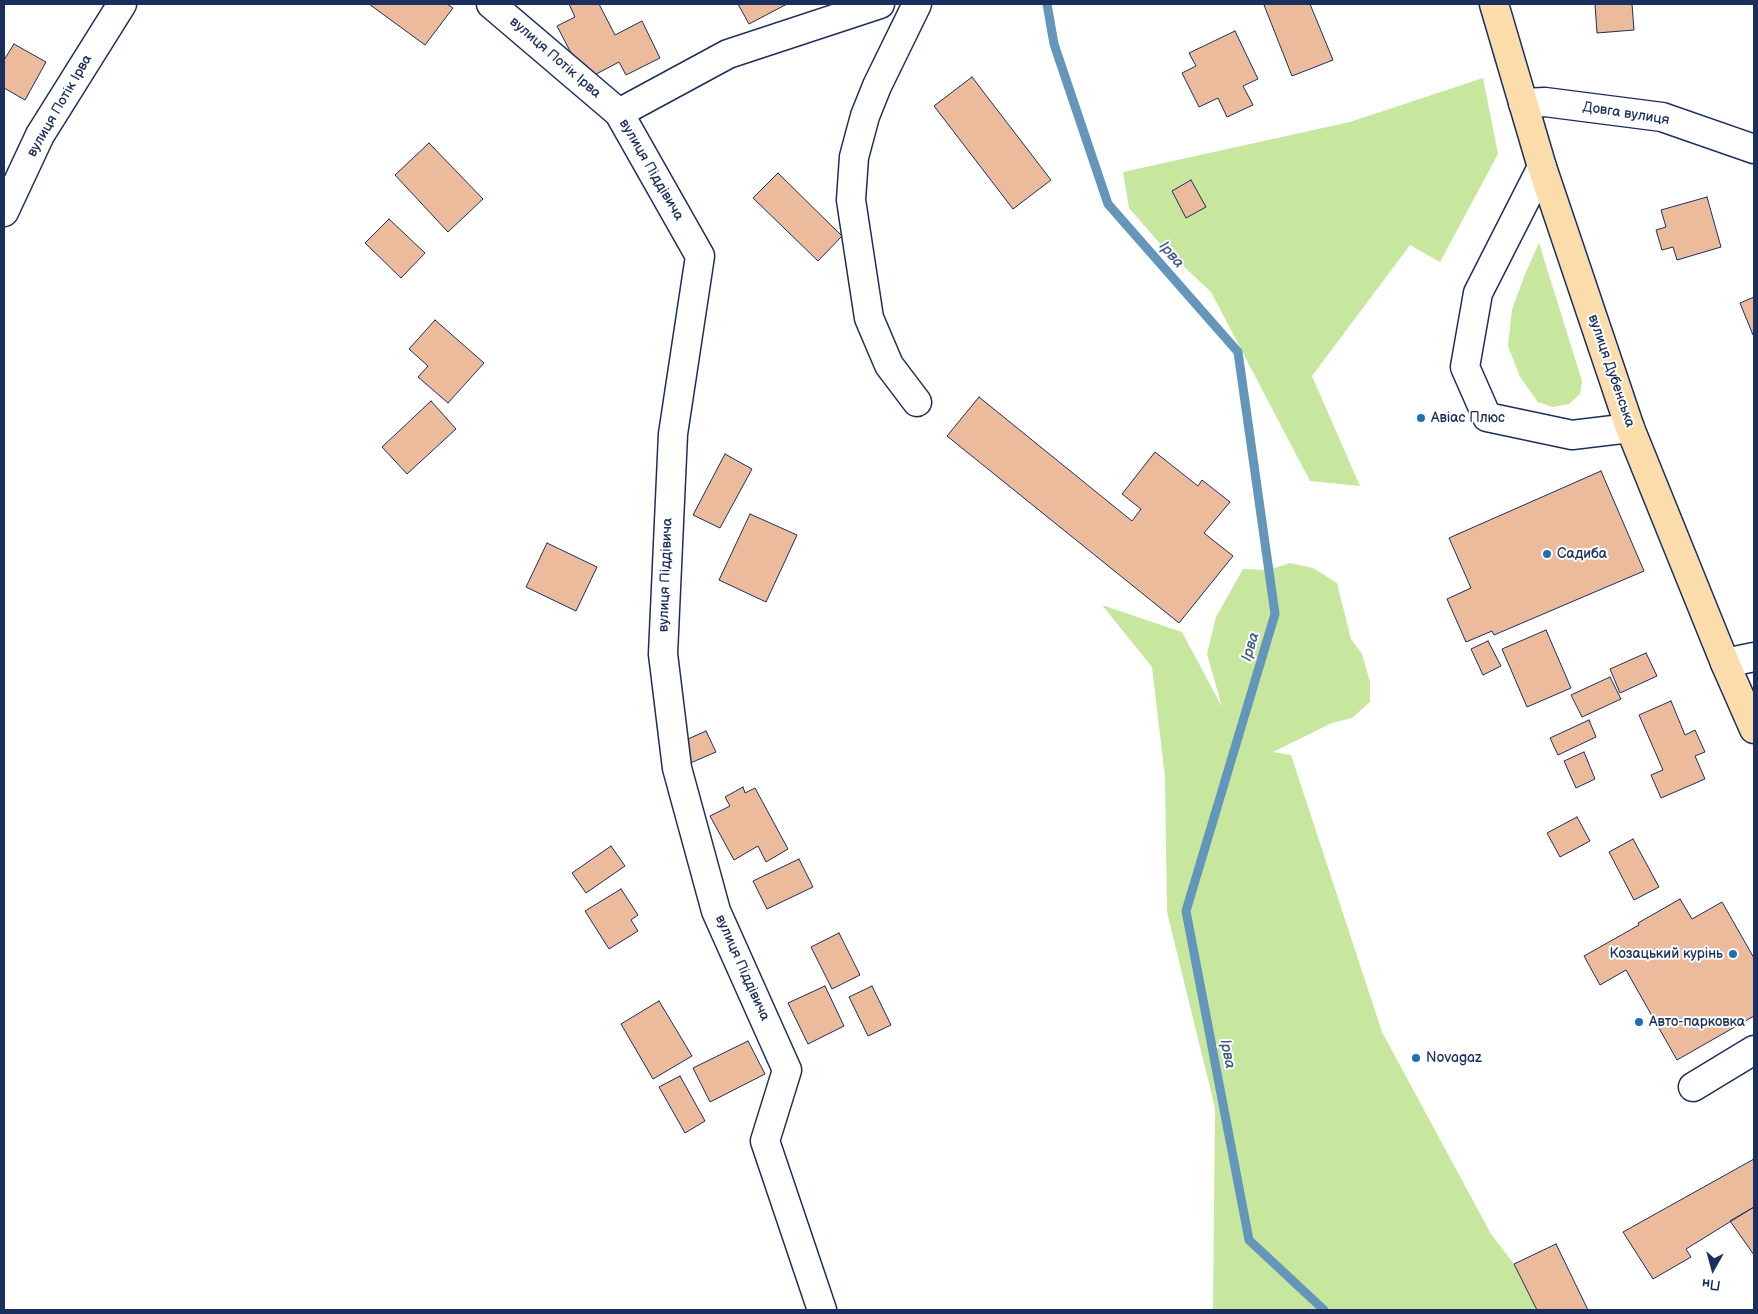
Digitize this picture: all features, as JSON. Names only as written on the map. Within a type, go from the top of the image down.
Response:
[{"type":"main road","name":"вулиця Дубенська","points":[[1494,4],[1542,167],[1630,428],[1725,664],[1754,729]]},
{"type":"street","name":"вулиця Потік Ірва","points":[[4,212],[40,135],[122,4]]},
{"type":"street","name":"вулиця Потік Ірва","points":[[491,4],[619,113]]},
{"type":"street","name":"вулиця Піддівича","points":[[822,1310],[765,1141],[787,1070],[716,912],[677,768],[663,654],[672,434],[700,256],[619,113],[728,54],[880,4]]},
{"type":"street","points":[[917,4],[864,116],[854,157],[851,200],[869,318],[889,365],[917,402]]},
{"type":"street","name":"Довга вулиця","points":[[1523,102],[1544,102],[1662,118],[1754,149]]},
{"type":"street","points":[[1542,167],[1478,293],[1465,367],[1487,416],[1572,434],[1630,428]]},
{"type":"street","points":[[1725,664],[1754,657]]},
{"type":"street","points":[[1693,1087],[1754,1050]]},
{"type":"green space","points":[[1483,78],[1498,154],[1440,262],[1410,245],[1312,376],[1360,486],[1310,481],[1211,292],[1163,247],[1129,208],[1123,172],[1350,122]]},
{"type":"green space","points":[[1539,243],[1582,381],[1580,394],[1569,404],[1553,407],[1538,402],[1520,377],[1508,346],[1512,310]]},
{"type":"green space","points":[[1290,563],[1313,568],[1337,583],[1351,639],[1362,654],[1370,682],[1370,702],[1352,718],[1332,723],[1273,752],[1291,755],[1382,1032],[1491,1234],[1514,1264],[1537,1310],[1213,1310],[1215,1108],[1167,912],[1165,777],[1152,667],[1102,605],[1182,632],[1222,707],[1207,654],[1216,617],[1243,569],[1269,570]]},
{"type":"building","points":[[369,4],[447,4],[453,8],[425,45]]},
{"type":"building","points":[[569,4],[599,4],[615,35],[642,21],[660,58],[626,75],[619,62],[585,80],[557,26],[575,17]]},
{"type":"building","points":[[738,4],[787,4],[749,24]]},
{"type":"building","points":[[1310,4],[1333,60],[1292,76],[1264,5]]},
{"type":"building","points":[[1595,4],[1632,4],[1634,30],[1597,33]]},
{"type":"building","points":[[1235,31],[1258,79],[1243,86],[1253,105],[1227,117],[1218,98],[1199,107],[1182,73],[1196,66],[1189,53]]},
{"type":"building","points":[[14,44],[46,62],[25,100],[4,88],[4,60]]},
{"type":"building","points":[[972,77],[1051,180],[1013,209],[934,106]]},
{"type":"building","points":[[429,143],[483,199],[448,232],[395,175]]},
{"type":"building","points":[[778,173],[842,236],[818,261],[753,198]]},
{"type":"building","points":[[1191,180],[1206,207],[1186,218],[1172,191]]},
{"type":"building","points":[[1707,197],[1721,247],[1677,260],[1673,247],[1662,250],[1656,230],[1666,227],[1661,210]]},
{"type":"building","points":[[389,219],[425,253],[401,278],[365,243]]},
{"type":"building","points":[[1754,297],[1754,335],[1753,335],[1740,303]]},
{"type":"building","points":[[435,320],[484,363],[448,403],[418,377],[428,366],[409,349]]},
{"type":"building","points":[[979,397],[1132,521],[1141,509],[1122,494],[1155,452],[1198,486],[1202,480],[1230,502],[1204,533],[1233,556],[1179,623],[947,436]]},
{"type":"building","points":[[431,401],[456,429],[407,474],[382,447]]},
{"type":"building","points":[[725,454],[752,469],[720,528],[693,515]]},
{"type":"building","name":"Садиба","points":[[1601,471],[1644,571],[1494,635],[1492,631],[1466,642],[1447,599],[1471,588],[1449,538]]},
{"type":"building","points":[[750,514],[797,535],[766,602],[719,580]]},
{"type":"building","points":[[547,543],[597,567],[576,611],[526,587]]},
{"type":"building","points":[[1546,630],[1571,688],[1527,707],[1502,649]]},
{"type":"building","points":[[1488,641],[1501,666],[1483,675],[1471,649]]},
{"type":"building","points":[[1646,653],[1657,676],[1620,693],[1610,669]]},
{"type":"building","points":[[1610,677],[1621,699],[1582,717],[1571,695]]},
{"type":"building","points":[[1671,701],[1685,735],[1695,730],[1705,752],[1695,756],[1705,779],[1661,798],[1651,775],[1663,770],[1639,715]]},
{"type":"building","points":[[1589,720],[1596,737],[1558,755],[1550,738]]},
{"type":"building","points":[[706,731],[716,752],[688,764],[679,743]]},
{"type":"building","points":[[1584,752],[1595,779],[1576,788],[1564,761]]},
{"type":"building","points":[[743,787],[745,793],[755,788],[788,849],[766,862],[758,846],[734,860],[710,816],[730,806],[725,797]]},
{"type":"building","points":[[1577,817],[1590,841],[1560,857],[1547,833]]},
{"type":"building","points":[[1633,839],[1659,887],[1634,900],[1609,852]]},
{"type":"building","points":[[611,846],[625,866],[586,893],[572,873]]},
{"type":"building","points":[[799,859],[813,887],[767,909],[753,881]]},
{"type":"building","points":[[621,889],[638,915],[631,920],[638,931],[609,949],[585,911]]},
{"type":"building","points":[[1680,899],[1692,919],[1722,902],[1754,958],[1754,1016],[1677,1060],[1626,970],[1600,985],[1584,956]]},
{"type":"building","points":[[839,933],[860,975],[832,989],[811,947]]},
{"type":"building","points":[[825,986],[844,1026],[808,1044],[788,1003]]},
{"type":"building","points":[[872,986],[891,1025],[868,1036],[849,997]]},
{"type":"building","points":[[659,1001],[692,1056],[653,1079],[621,1024]]},
{"type":"building","points":[[748,1041],[765,1074],[710,1102],[693,1068]]},
{"type":"building","points":[[680,1076],[705,1121],[685,1133],[659,1087]]},
{"type":"building","points":[[1754,1159],[1754,1207],[1686,1249],[1691,1257],[1653,1279],[1623,1232]]},
{"type":"building","points":[[1754,1207],[1754,1255],[1730,1221]]},
{"type":"building","points":[[1556,1244],[1588,1310],[1537,1310],[1514,1264]]},
{"type":"waterway","name":"Ірва","points":[[1047,4],[1054,44],[1108,204],[1238,352],[1275,614],[1186,911],[1249,1240],[1324,1310]]},
{"type":"place","name":"Авіас Плюс","points":[[1421,418]]},
{"type":"place","name":"Садиба","points":[[1547,554]]},
{"type":"place","name":"Козацький курінь","points":[[1733,954]]},
{"type":"place","name":"Авто-парковка","points":[[1639,1022]]},
{"type":"place","name":"Novagaz","points":[[1416,1058]]}]
